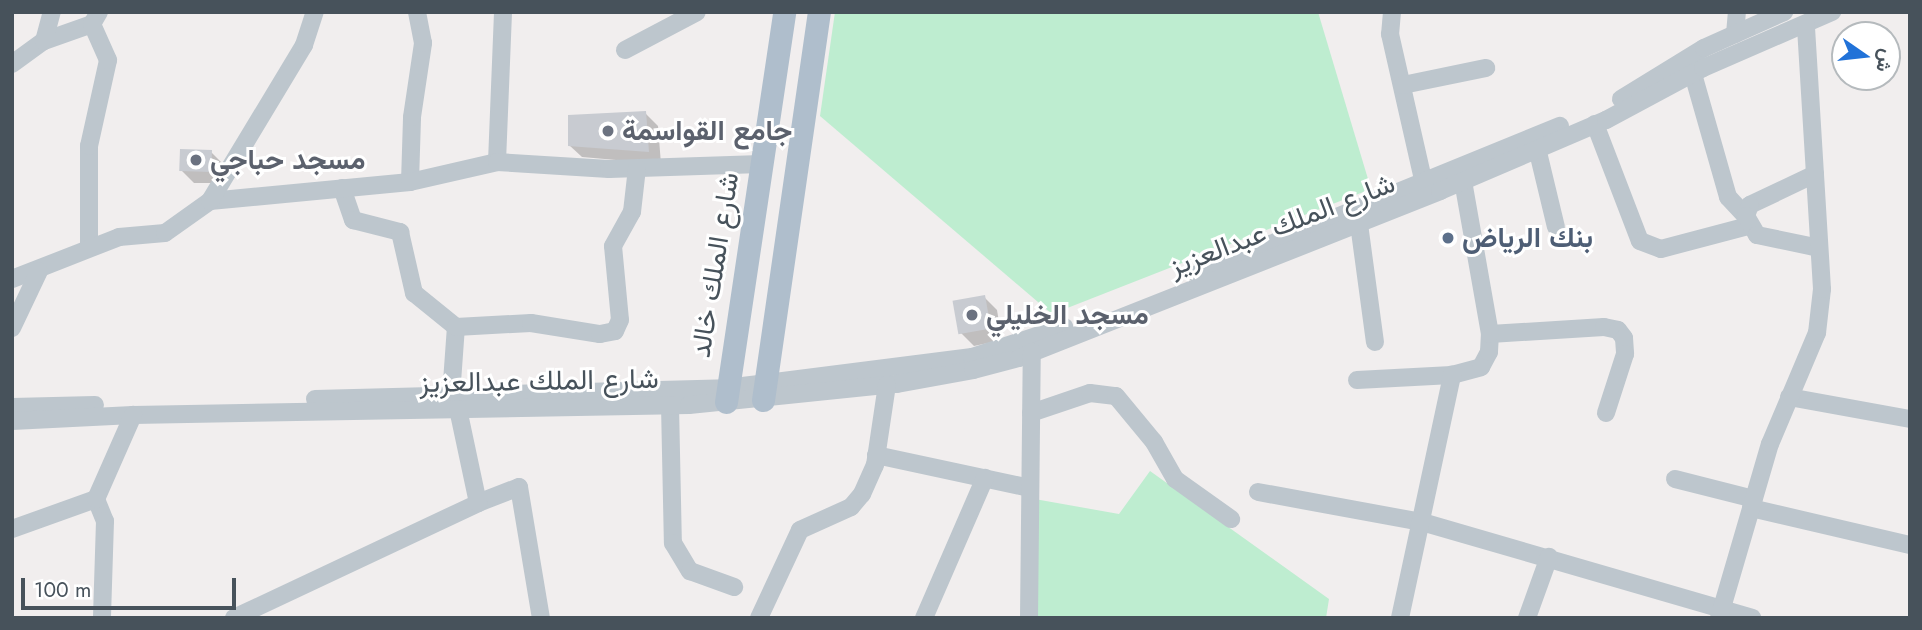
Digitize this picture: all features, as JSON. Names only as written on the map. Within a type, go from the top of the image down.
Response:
[{"type":"main road","name":"شارع الملك خالد","points":[[726,395],[784,12]]},
{"type":"main road","points":[[763,391],[819,12]]},
{"type":"street","points":[[44,41],[52,12]]},
{"type":"street","points":[[12,279],[39,271],[89,246],[119,237],[165,233],[210,201],[304,46],[315,12]]},
{"type":"street","points":[[410,182],[412,117],[423,43],[417,12]]},
{"type":"street","points":[[497,162],[503,12]]},
{"type":"street","points":[[625,50],[697,12]]},
{"type":"street","points":[[1392,12],[1390,34],[1424,184]]},
{"type":"street","points":[[1735,34],[1737,12]]},
{"type":"street","name":"شارع الملك عبدالعزيز","points":[[12,407],[455,402],[670,405],[895,370],[1014,345],[1424,184],[1606,107],[1735,34],[1784,12]]},
{"type":"street","name":"شارع الملك عبدالعزيز","points":[[763,391],[887,385],[973,370],[1032,352],[1463,181],[1595,124],[1693,74],[1832,12]]},
{"type":"street","points":[[13,60],[44,41],[96,18],[108,60],[89,146],[89,246]]},
{"type":"street","points":[[1720,614],[1753,503],[1789,397],[1817,333],[1822,289],[1806,25]]},
{"type":"street","points":[[1403,85],[1486,68]]},
{"type":"street","points":[[1693,74],[1728,197],[1757,235],[1819,247]]},
{"type":"street","points":[[1595,124],[1640,241],[1661,249],[1747,221]]},
{"type":"street","points":[[1538,148],[1556,227]]},
{"type":"street","points":[[210,201],[410,182],[497,162],[637,168],[761,164]]},
{"type":"street","points":[[342,188],[352,220],[400,232],[414,293],[456,327],[531,323],[600,334],[615,331],[620,320],[613,246],[632,212],[637,168]]},
{"type":"street","points":[[1747,221],[1750,205],[1815,174]]},
{"type":"street","points":[[1357,380],[1452,375],[1481,368],[1489,352],[1490,334],[1463,181]]},
{"type":"street","points":[[1359,224],[1375,342]]},
{"type":"street","points":[[12,328],[39,271]]},
{"type":"street","points":[[456,327],[455,402],[478,503]]},
{"type":"street","points":[[1490,334],[1604,327],[1618,330],[1625,354],[1606,413]]},
{"type":"street","points":[[1029,618],[1032,352]]},
{"type":"street","points":[[1400,618],[1452,375]]},
{"type":"street","points":[[759,618],[800,530],[851,507],[862,494],[876,455],[887,385]]},
{"type":"street","points":[[1031,413],[1090,393],[1116,396],[1154,442],[1175,480],[1231,519]]},
{"type":"street","name":"شارع الملك عبدالعزيز","points":[[12,421],[455,402],[726,395]]},
{"type":"street","points":[[1789,397],[1910,419]]},
{"type":"street","points":[[670,405],[673,543],[690,571],[734,587]]},
{"type":"street","points":[[12,529],[96,499],[133,415]]},
{"type":"street","points":[[876,455],[1030,488]]},
{"type":"street","points":[[924,618],[985,478]]},
{"type":"street","points":[[1675,479],[1753,503],[1910,544]]},
{"type":"street","points":[[234,618],[478,503],[519,487],[541,618]]},
{"type":"street","points":[[1258,492],[1422,522],[1549,557],[1720,614],[1752,618]]},
{"type":"street","points":[[96,499],[105,520],[102,618]]},
{"type":"street","points":[[1527,618],[1549,557]]},
{"type":"green space","points":[[835,12],[1318,12],[1371,189],[1052,314],[820,116]]},
{"type":"green space","points":[[1150,471],[1329,599],[1326,618],[1030,618],[1029,498],[1119,514]]},
{"type":"building","name":"جامع القواسمة","points":[[646,111],[649,152],[568,146],[568,115]]},
{"type":"building","name":"مسجد حباجي","points":[[180,149],[212,150],[211,172],[179,171]]},
{"type":"building","name":"مسجد الخليلي","points":[[985,295],[991,328],[958,334],[953,301]]},
{"type":"place","name":"جامع القواسمة","points":[[608,131]]},
{"type":"place","name":"مسجد حباجي","points":[[196,160]]},
{"type":"place","name":"بنك الرياض","points":[[1448,238]]},
{"type":"place","name":"مسجد الخليلي","points":[[972,315]]}]
